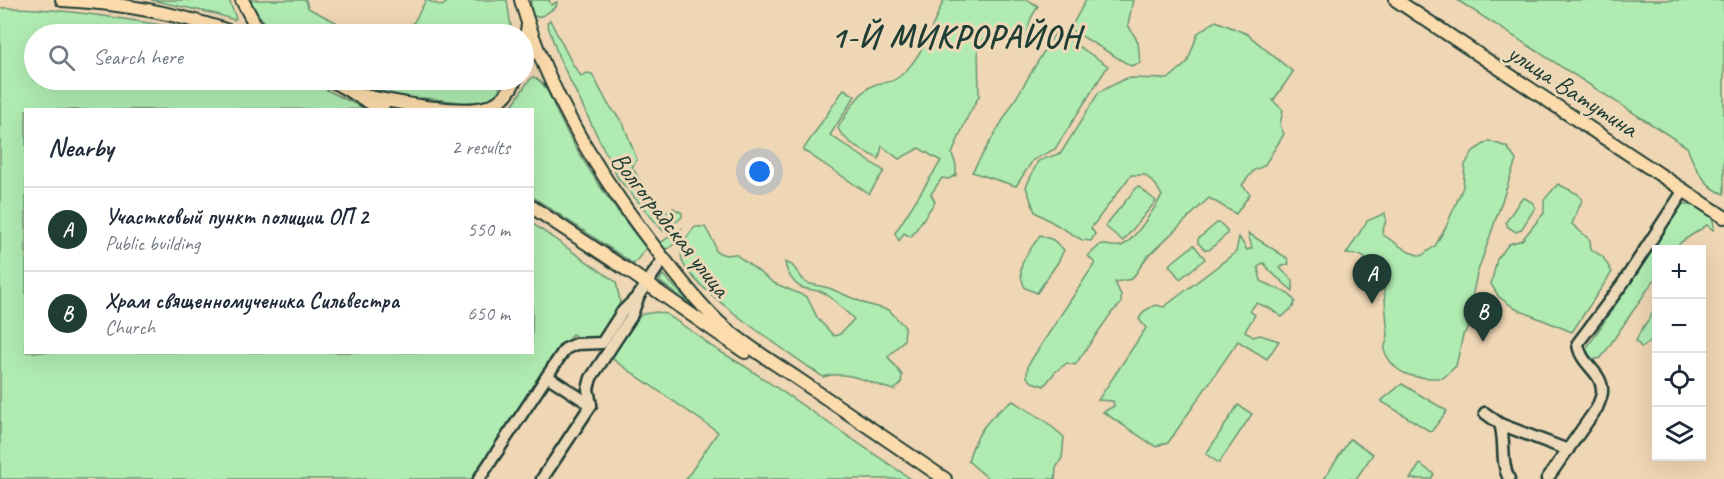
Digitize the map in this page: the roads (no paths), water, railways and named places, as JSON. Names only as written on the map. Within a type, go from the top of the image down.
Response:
[{"type":"main road","points":[[62,0],[170,14],[208,24]]},
{"type":"main road","points":[[242,0],[255,24]]},
{"type":"main road","name":"Волгоградская улица","points":[[521,0],[528,24]]},
{"type":"main road","name":"улица Ватутина","points":[[1396,0],[1724,217]]},
{"type":"main road","name":"Волгоградская улица","points":[[534,40],[552,86],[588,153],[626,209],[709,312],[724,327],[945,479]]},
{"type":"main road","points":[[350,90],[380,108]]},
{"type":"main road","points":[[478,108],[488,107],[511,90]]},
{"type":"main road","points":[[360,95],[425,106],[454,108]]},
{"type":"main road","name":"Волгоградская улица","points":[[534,208],[933,479]]},
{"type":"street","points":[[1547,479],[1598,408],[1602,390],[1599,379],[1579,352],[1578,343],[1623,283],[1684,190]]},
{"type":"street","points":[[479,479],[565,349],[570,346],[602,343],[622,312],[639,295],[664,258]]},
{"type":"street","points":[[543,479],[591,405],[588,389],[591,378],[631,317],[639,295]]},
{"type":"street","points":[[547,376],[591,405]]},
{"type":"street","points":[[1485,413],[1500,424],[1568,450]]},
{"type":"street","points":[[1500,424],[1504,437],[1503,458],[1509,479]]},
{"type":"place","name":"Участковый пункт полиции ОП 2","points":[[1372,304]]},
{"type":"place","name":"Храм священномученика Сильвестра","points":[[1483,342]]},
{"type":"district","name":"1-Й МИКРОРАЙОН","points":[[956,36]]}]
